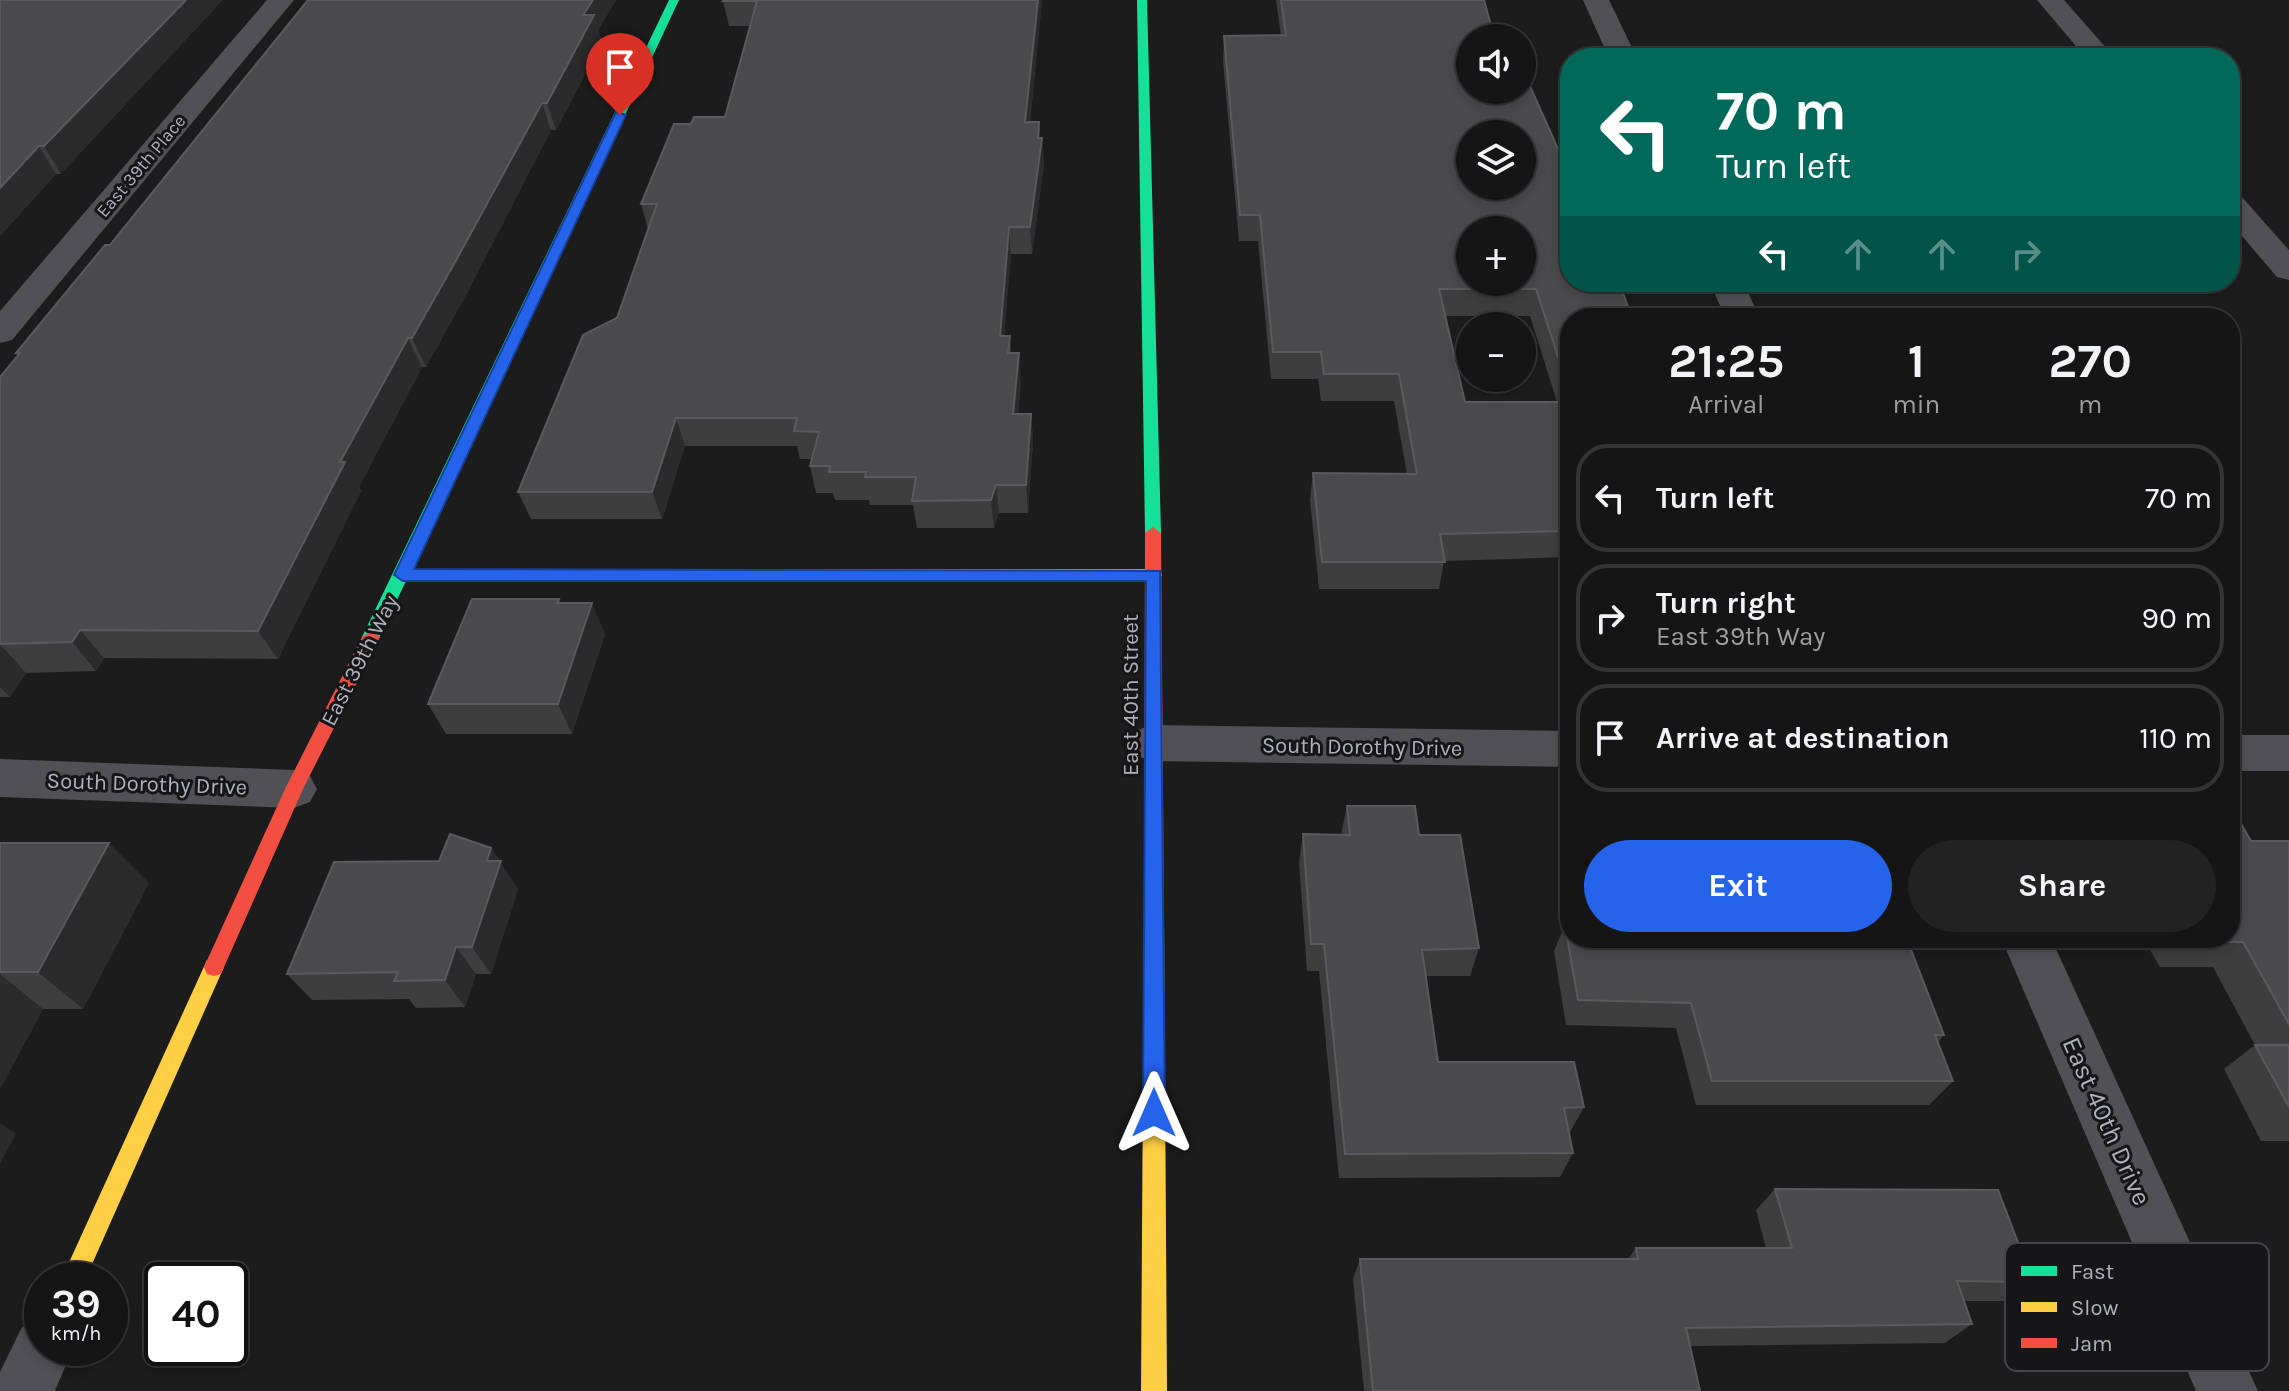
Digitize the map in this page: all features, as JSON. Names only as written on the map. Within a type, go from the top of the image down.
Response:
[{"type":"street","name":"East 39th Place","points":[[0,333],[281,0]]},
{"type":"street","name":"East 39th Way","points":[[81,1262],[294,789],[403,575],[674,0]]},
{"type":"street","name":"East 40th Street","points":[[1142,0],[1154,575],[1154,1391]]},
{"type":"street","points":[[1596,0],[1618,48]]},
{"type":"street","points":[[2050,0],[2092,48]]},
{"type":"street","points":[[2240,214],[2289,270]]},
{"type":"street","points":[[403,575],[1154,575]]},
{"type":"street","name":"South Dorothy Drive","points":[[1153,743],[1560,749]]},
{"type":"street","points":[[2240,753],[2289,753]]},
{"type":"street","name":"South Dorothy Drive","points":[[0,778],[294,789]]},
{"type":"street","name":"East 40th Drive","points":[[2030,948],[2161,1243]]},
{"type":"street","points":[[23,1391],[35,1366]]},
{"type":"street","name":"East 40th Drive","points":[[2218,1371],[2227,1391]]},
{"type":"building","points":[[0,0],[186,0],[0,188]]},
{"type":"building","points":[[308,0],[593,0],[583,15],[594,15],[547,103],[542,103],[340,462],[345,462],[258,631],[80,630],[72,642],[0,644],[0,377],[20,353],[16,353],[105,245],[110,245]]},
{"type":"building","points":[[724,0],[1038,0],[1025,122],[1039,122],[1038,138],[1042,138],[1030,227],[1009,227],[1000,336],[1010,336],[1008,353],[1019,353],[1013,414],[1031,414],[1026,485],[996,485],[991,500],[912,501],[916,477],[865,477],[866,472],[829,472],[830,466],[810,466],[819,432],[794,431],[797,418],[676,418],[652,492],[518,492],[583,335],[617,318],[657,204],[641,204],[674,124],[691,124],[694,117],[725,117],[757,1]]},
{"type":"building","points":[[1281,0],[1484,0],[1491,24],[1456,24],[1456,104],[1536,104],[1536,100],[1560,154],[1560,292],[1623,292],[1628,308],[1560,308],[1560,363],[1536,289],[1536,216],[1456,216],[1456,289],[1439,289],[1456,363],[1456,392],[1463,392],[1465,402],[1560,402],[1560,531],[1440,534],[1445,562],[1322,562],[1313,473],[1417,474],[1399,374],[1324,374],[1321,352],[1273,352],[1260,215],[1240,215],[1224,36],[1286,35]]},
{"type":"building","points":[[472,599],[559,599],[557,603],[592,603],[558,704],[428,704]]},
{"type":"building","points":[[1347,806],[1415,806],[1419,835],[1460,835],[1479,948],[1422,950],[1438,1062],[1574,1062],[1584,1107],[1564,1108],[1573,1153],[1345,1154],[1324,944],[1311,944],[1303,834],[1350,835]]},
{"type":"building","points":[[2240,822],[2251,841],[2289,841],[2289,1024],[2243,942],[2240,942]]},
{"type":"building","points":[[450,834],[491,848],[487,861],[501,861],[472,947],[456,947],[445,980],[394,981],[398,972],[287,974],[334,862],[439,861]]},
{"type":"building","points":[[0,843],[109,843],[38,972],[0,972]]},
{"type":"building","points":[[1569,948],[1910,948],[1944,1035],[1935,1035],[1953,1081],[1712,1081],[1691,1003],[1578,1000]]},
{"type":"building","points":[[2255,1045],[2289,1045],[2289,1107]]},
{"type":"building","points":[[1775,1189],[1998,1190],[2018,1243],[2005,1243],[2005,1282],[1957,1281],[1972,1324],[1686,1328],[1700,1391],[1373,1391],[1360,1259],[1638,1259],[1636,1248],[1792,1248]]},
{"type":"traffic: fast","points":[[371,637],[674,0]]},
{"type":"traffic: fast","points":[[1142,0],[1153,533]]},
{"type":"traffic: fast","points":[[403,575],[1154,575]]},
{"type":"traffic: slow","points":[[1154,919],[1154,1391]]},
{"type":"traffic: slow","points":[[81,1262],[214,967]]},
{"type":"traffic: jam","points":[[1153,533],[1154,919]]},
{"type":"traffic: jam","points":[[214,967],[294,789],[371,637]]},
{"type":"route","points":[[620,115],[403,575],[1154,575],[1154,1113]]}]
